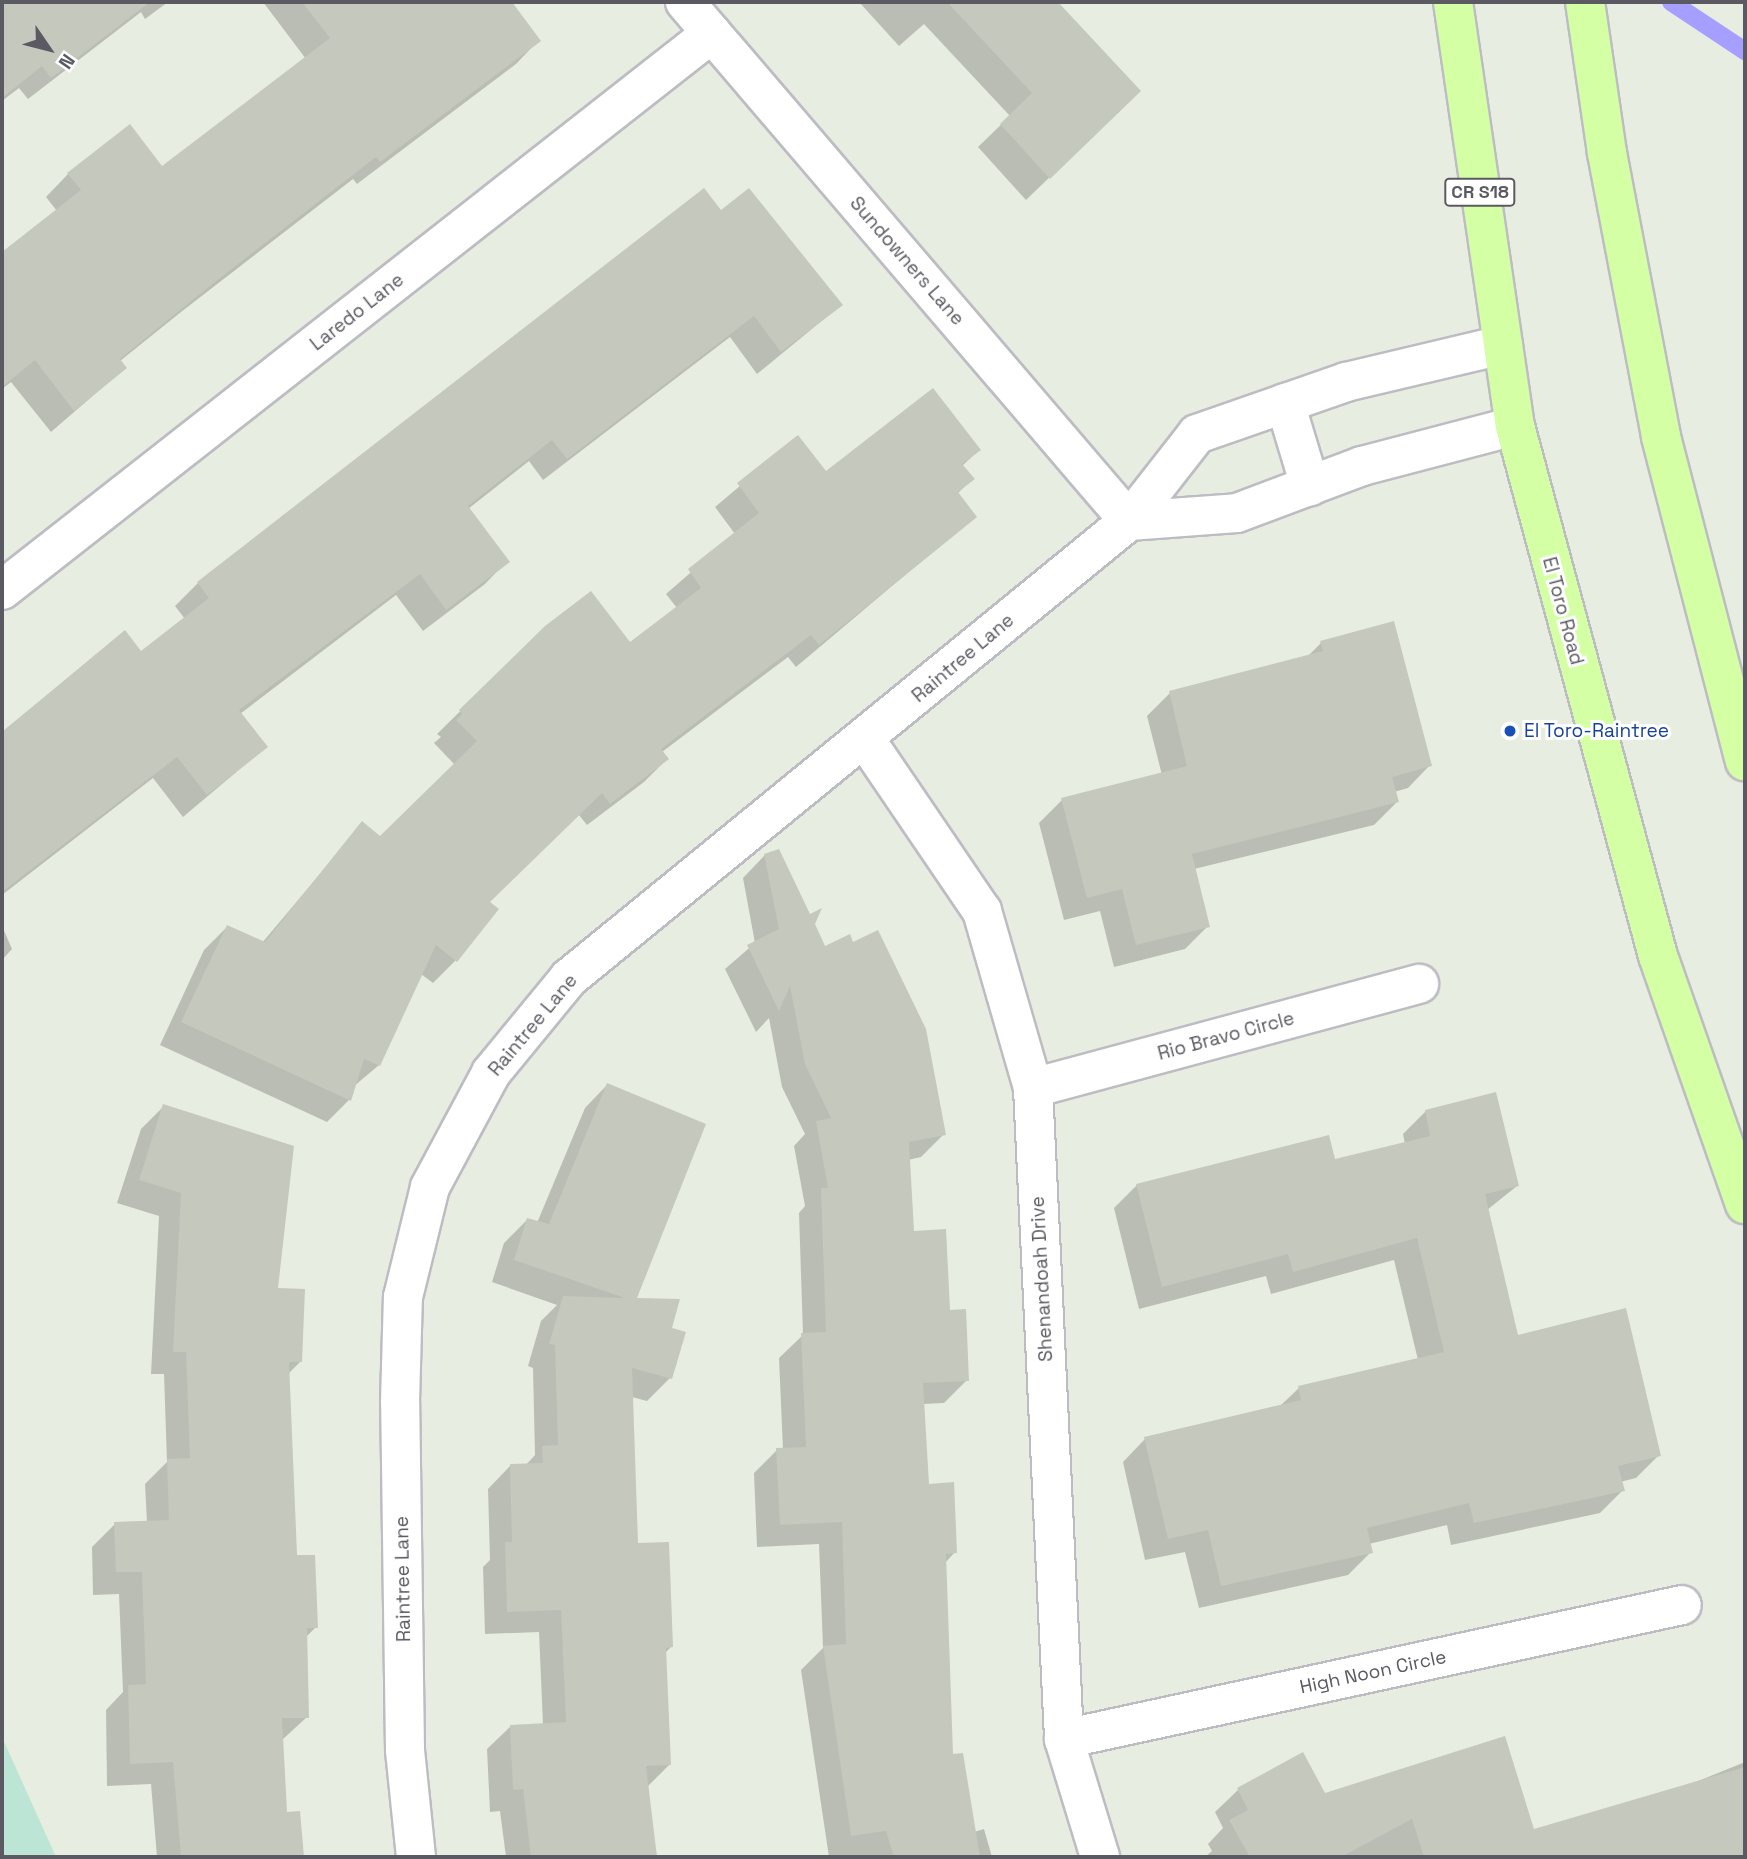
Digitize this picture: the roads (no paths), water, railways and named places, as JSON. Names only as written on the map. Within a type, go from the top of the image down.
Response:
[{"type":"main road","points":[[1585,2],[1600,108],[1661,437],[1745,761]]},
{"type":"main road","name":"El Toro Road","points":[[1455,20],[1515,426],[1658,956],[1745,1204]]},
{"type":"street","name":"Sundowners Lane","points":[[685,2],[1129,521]]},
{"type":"street","name":"Laredo Lane","points":[[2,590],[712,33]]},
{"type":"street","name":"Raintree Lane","points":[[416,1857],[405,1750],[400,1402],[403,1297],[430,1187],[491,1073],[569,978],[731,841],[865,739],[1129,521],[1197,434],[1346,382],[1503,345]]},
{"type":"street","points":[[1285,402],[1310,486]]},
{"type":"street","points":[[1129,521],[1237,513],[1362,466],[1515,426]]},
{"type":"street","name":"Shenandoah Drive","points":[[865,739],[982,911],[1033,1088],[1064,1739],[1100,1857]]},
{"type":"street","name":"Rio Bravo Circle","points":[[1033,1088],[1419,984]]},
{"type":"street","name":"High Noon Circle","points":[[1064,1739],[1682,1605]]},
{"type":"waterway","points":[[1671,2],[1745,51]]},
{"type":"place","name":"El Toro-Raintree","points":[[1510,731]]}]
